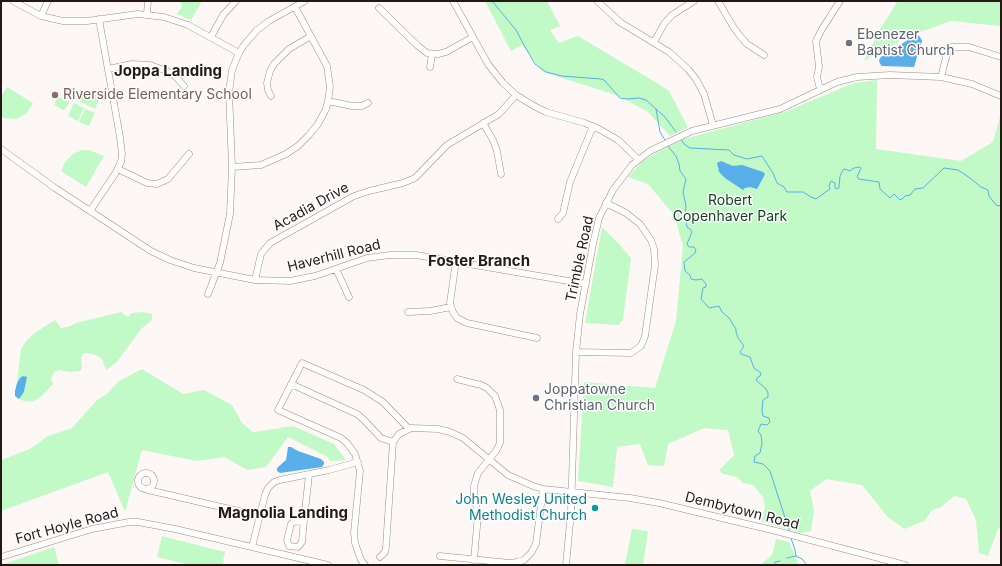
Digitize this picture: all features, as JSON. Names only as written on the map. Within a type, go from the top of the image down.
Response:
[{"type":"street","points":[[13,1],[41,16],[75,22],[127,15],[147,14],[174,20],[211,37],[239,53]]},
{"type":"street","points":[[41,16],[48,1]]},
{"type":"street","points":[[147,14],[148,1]]},
{"type":"street","points":[[211,37],[223,15],[236,1]]},
{"type":"street","points":[[208,294],[217,271],[230,214],[232,167],[229,92],[232,70],[239,53],[250,38],[263,25],[305,1]]},
{"type":"street","points":[[453,1],[494,72],[516,95],[546,112],[593,126],[618,140],[638,159]]},
{"type":"street","points":[[597,1],[618,21],[654,42],[677,58],[696,79],[706,98],[713,125]]},
{"type":"street","points":[[654,42],[664,24],[672,15],[694,1]]},
{"type":"street","points":[[718,1],[740,36],[747,44],[764,55]]},
{"type":"street","points":[[820,89],[818,81],[819,67],[816,41],[840,1]]},
{"type":"street","points":[[232,167],[261,165],[280,158],[304,141],[322,118],[328,101],[330,87],[328,71],[324,59],[295,7]]},
{"type":"street","points":[[379,8],[422,50],[432,54],[446,52],[473,37]]},
{"type":"street","points":[[90,211],[118,169],[122,158],[122,146],[99,19]]},
{"type":"street","points":[[271,96],[267,83],[274,64],[288,49],[311,36]]},
{"type":"street","points":[[941,76],[948,50],[951,47],[969,47],[1001,57]]},
{"type":"street","points":[[430,67],[432,54]]},
{"type":"street","points":[[108,69],[132,64],[153,66],[175,76],[184,86]]},
{"type":"street","name":"Trimble Road","points":[[566,565],[572,491],[576,352],[580,314],[596,230],[606,203],[619,181],[638,159],[650,151],[686,134],[713,125],[780,108],[837,82],[857,77],[890,75],[941,76],[972,84],[1001,96]]},
{"type":"street","name":"Acadia Drive","points":[[255,280],[261,254],[270,243],[354,196],[369,190],[411,180],[423,171],[447,145],[499,114],[516,95]]},
{"type":"street","points":[[328,101],[352,106],[362,106],[368,103]]},
{"type":"street","points":[[484,124],[496,147],[501,174]]},
{"type":"street","points":[[558,220],[563,213],[570,182],[593,126]]},
{"type":"street","name":"Haverhill Road","points":[[1,149],[55,188],[160,256],[181,264],[255,280],[282,281],[315,276],[362,260],[390,255],[424,255],[586,284]]},
{"type":"street","points":[[118,169],[147,183],[158,184],[168,179],[189,154]]},
{"type":"street","points":[[576,352],[631,353],[641,346],[646,336],[655,265],[652,240],[640,224],[626,213],[606,203]]},
{"type":"street","points":[[456,261],[450,294],[450,307],[455,315],[463,322],[537,338]]},
{"type":"street","points":[[336,269],[349,297]]},
{"type":"street","points":[[408,312],[430,311],[450,307]]},
{"type":"street","points":[[361,563],[355,544],[354,532],[360,471],[358,462],[351,448],[341,438],[278,410],[302,364],[364,390],[383,402],[409,429],[399,434],[393,442],[386,546],[385,552],[380,556]]},
{"type":"street","points":[[457,379],[485,386],[492,392],[499,405],[500,439],[496,451],[478,473],[474,486],[474,495],[478,515],[474,560]]},
{"type":"street","points":[[291,384],[356,414],[364,420],[381,438],[393,442]]},
{"type":"street","name":"Dembytown Road","points":[[409,429],[416,427],[430,428],[450,432],[469,442],[489,460],[513,478],[528,485],[543,489],[572,491],[657,502],[788,534],[905,565]]},
{"type":"street","points":[[252,548],[266,492],[274,482],[309,475],[358,462]]},
{"type":"street","points":[[304,521],[309,475]]},
{"type":"street","points":[[440,556],[514,563],[524,560],[534,550],[537,540],[543,489]]},
{"type":"street","points":[[148,490],[260,516]]},
{"type":"street","name":"Fort Hoyle Road","points":[[1,557],[92,529],[129,522],[138,522],[175,529],[328,565]]},
{"type":"green space","points":[[180,1],[202,1],[191,20],[177,14],[182,7]]},
{"type":"green space","points":[[485,1],[547,1],[560,26],[550,30],[559,43],[578,36],[660,85],[669,91],[688,127],[670,136],[648,112],[619,96],[543,72],[522,45],[511,51]]},
{"type":"green space","points":[[895,1],[1001,1],[1001,26],[951,21],[909,36],[864,61],[881,28],[897,2]]},
{"type":"green space","name":"Robert Copenhaver Park","points":[[877,80],[876,149],[961,161],[993,142],[1001,113],[1001,526],[997,531],[988,556],[979,553],[976,520],[966,499],[954,496],[941,507],[932,510],[924,521],[904,529],[887,516],[862,485],[826,479],[810,491],[814,510],[811,531],[801,533],[762,522],[765,506],[763,497],[753,485],[743,483],[737,477],[723,474],[719,470],[734,455],[728,430],[704,428],[668,444],[664,466],[648,465],[640,444],[617,447],[613,487],[578,481],[584,382],[655,388],[676,321],[683,246],[674,215],[648,184],[628,177],[649,157],[684,139],[787,111],[854,83]]},
{"type":"green space","points":[[7,87],[33,103],[26,114],[16,119],[4,118],[1,116],[1,97]]},
{"type":"green space","points":[[83,89],[100,97],[95,109],[77,100]]},
{"type":"green space","points":[[57,97],[68,101],[69,103],[65,109],[63,110],[54,105]]},
{"type":"green space","points":[[74,103],[84,108],[78,121],[68,116]]},
{"type":"green space","points":[[85,109],[95,113],[89,126],[79,122]]},
{"type":"green space","points":[[82,150],[89,150],[104,156],[86,187],[61,171],[65,162],[73,154]]},
{"type":"green space","points":[[602,227],[631,258],[623,319],[619,325],[585,323]]},
{"type":"green space","points":[[121,312],[128,317],[132,313],[143,312],[152,314],[152,320],[141,329],[117,362],[106,370],[102,359],[96,355],[87,353],[83,354],[81,359],[82,368],[80,371],[69,372],[60,370],[54,372],[51,379],[53,384],[42,396],[34,401],[26,402],[19,399],[24,392],[26,377],[20,378],[17,383],[21,349],[26,341],[36,332],[55,320],[61,328]]},
{"type":"green space","points":[[142,369],[183,394],[204,390],[232,405],[242,423],[253,432],[293,426],[334,444],[346,460],[329,461],[328,457],[288,437],[266,467],[247,470],[225,457],[197,461],[142,450],[125,512],[108,472],[1,511],[1,460],[30,449],[48,436],[72,428],[97,400],[107,394],[119,381]]},
{"type":"green space","points":[[632,529],[648,531],[643,565],[621,565],[625,564]]},
{"type":"green space","points":[[162,536],[225,552],[222,565],[190,565],[157,557]]},
{"type":"green space","points":[[776,539],[789,542],[799,565],[760,565],[772,555]]},
{"type":"green space","points":[[54,547],[59,565],[1,565]]},
{"type":"water","points":[[918,35],[922,41],[914,67],[882,66],[880,64],[879,60],[881,57]]},
{"type":"water","points":[[721,161],[733,166],[742,165],[765,174],[757,189],[750,187],[743,190],[719,172],[717,163]]},
{"type":"water","points":[[23,376],[27,377],[24,392],[19,399],[15,396],[15,391],[17,383]]},
{"type":"water","points":[[288,447],[321,459],[324,464],[322,467],[280,473],[277,471],[277,468],[286,460]]},
{"type":"waterway","name":"Foster Branch","points":[[492,1],[516,30],[535,64],[546,72],[562,76],[604,80],[620,98],[639,98],[646,100],[665,117],[676,132]]},
{"type":"waterway","points":[[656,109],[660,132],[665,140]]},
{"type":"waterway","name":"Foster Branch","points":[[681,139],[684,144],[690,148],[729,150],[734,155],[747,159],[762,156],[773,173],[777,183],[784,187],[787,192],[803,192],[816,199],[830,189],[829,186],[831,181],[835,183],[835,188],[838,189],[840,176],[844,169],[850,171],[854,168],[861,168],[857,177],[859,179],[879,182],[880,189],[890,198],[894,194],[900,200],[905,196],[910,195],[915,189],[923,188],[944,168],[958,170],[981,187],[988,190],[989,196],[996,205],[1001,205],[1001,202]]},
{"type":"waterway","points":[[667,145],[676,156],[680,171],[686,179],[683,192],[686,206],[685,214],[687,227],[692,232],[687,244],[689,247],[694,247],[696,250],[695,253],[684,262],[685,271],[690,275],[691,279],[702,279],[706,284],[706,287],[703,288],[701,299],[709,308],[719,306],[722,312],[729,318],[736,329],[738,338],[744,346],[740,352],[741,354],[750,357],[754,368],[761,373],[756,380],[766,389],[768,393],[768,397],[763,400],[762,410],[763,416],[769,418],[770,422],[767,425],[761,424],[758,431],[761,435],[762,443],[760,453],[755,456],[754,462],[763,464],[770,471],[790,533]]},
{"type":"waterway","points":[[791,538],[796,556],[802,559],[807,565]]},
{"type":"waterway","points":[[787,558],[796,556]]},
{"type":"waterway","points":[[774,565],[775,562],[780,561]]},
{"type":"place","name":"Ebenezer Baptist Church","points":[[849,43]]},
{"type":"place","name":"Riverside Elementary School","points":[[55,95]]},
{"type":"place","name":"Joppatowne Christian Church","points":[[536,398]]},
{"type":"place","name":"John Wesley United Methodist Church","points":[[595,508]]},
{"type":"district","name":"Joppa Landing","points":[[168,71]]},
{"type":"district","name":"Foster Branch","points":[[479,261]]},
{"type":"district","name":"Magnolia Landing","points":[[283,513]]}]
